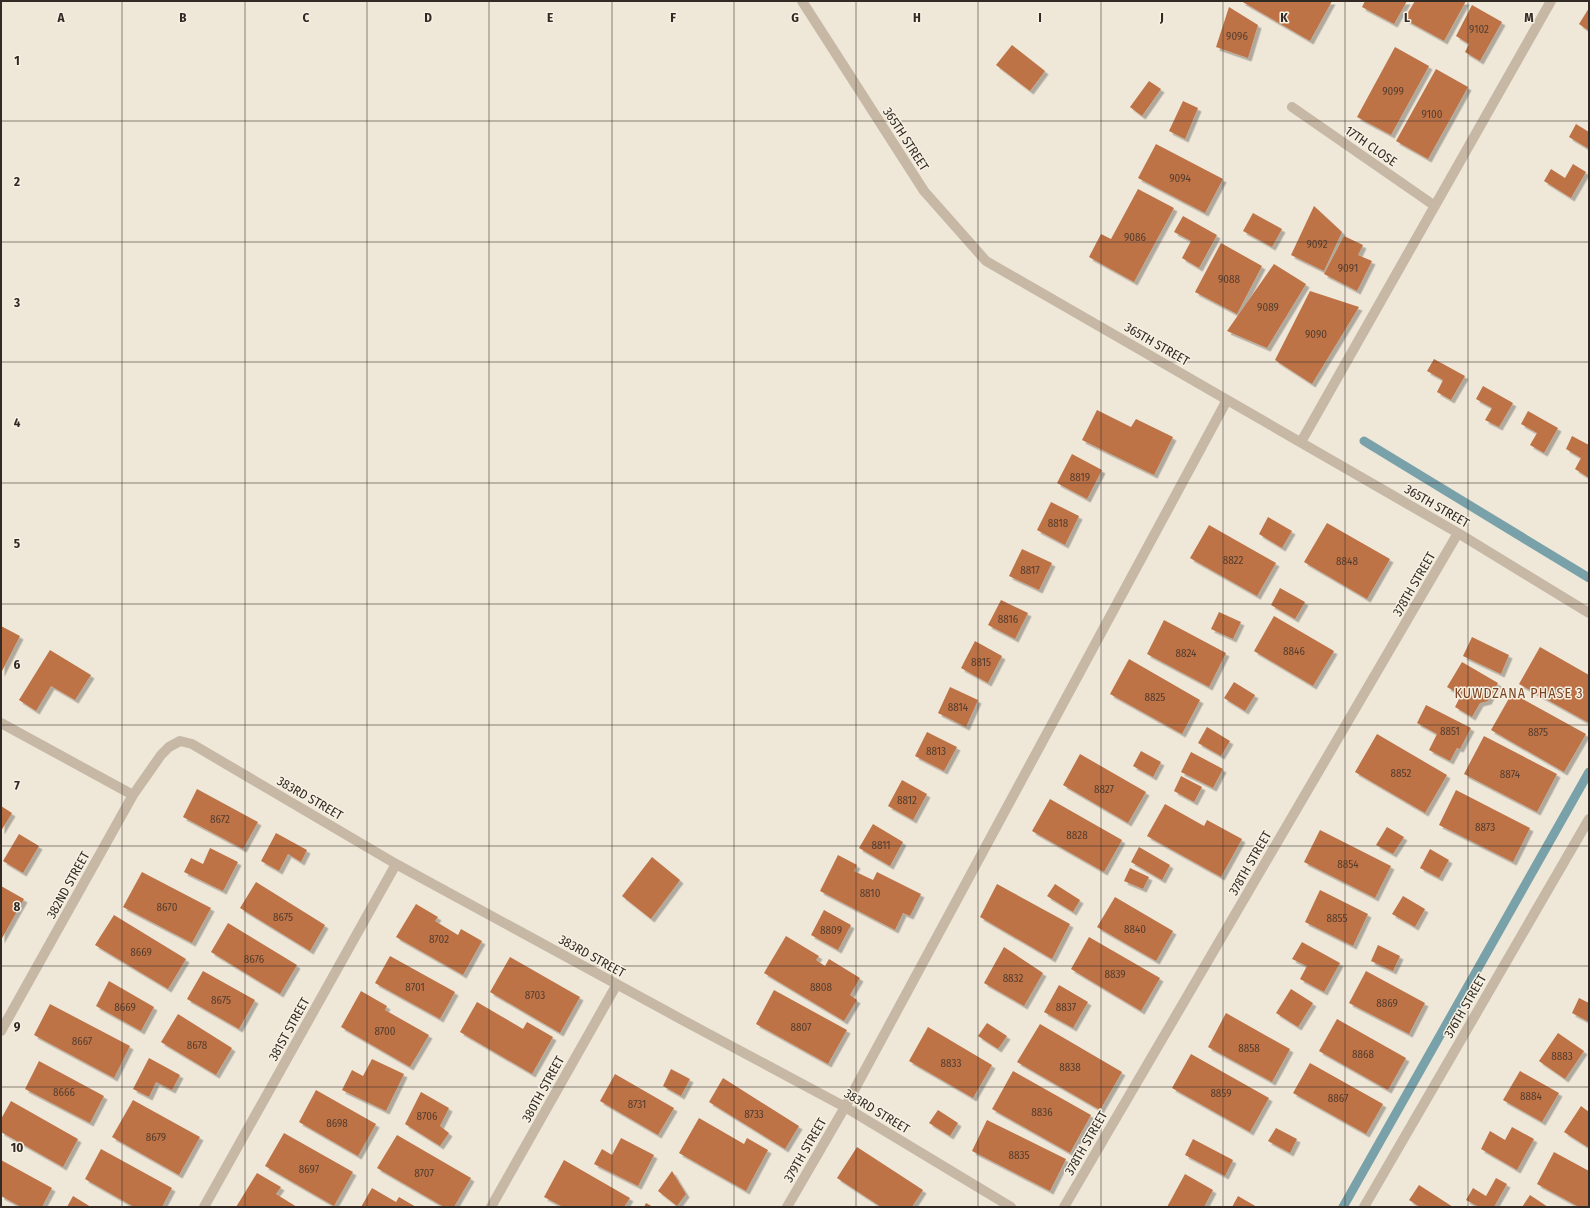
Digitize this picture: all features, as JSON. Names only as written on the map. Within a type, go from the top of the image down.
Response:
[{"type":"street","points":[[1301,442],[1551,1]]},
{"type":"street","name":"365TH STREET","points":[[803,2],[924,191],[986,261],[1458,533],[1589,613]]},
{"type":"street","name":"17TH CLOSE","points":[[1292,107],[1435,206]]},
{"type":"street","name":"379TH STREET","points":[[787,1207],[845,1107],[1227,400]]},
{"type":"street","name":"378TH STREET","points":[[1064,1207],[1458,533]]},
{"type":"street","points":[[1,723],[133,795]]},
{"type":"street","name":"383RD STREET","points":[[161,755],[169,747],[180,741],[192,744],[396,864],[845,1107],[1011,1207]]},
{"type":"street","name":"382ND STREET","points":[[1,1031],[4,1017],[133,795],[161,755]]},
{"type":"street","name":"376TH STREET","points":[[1364,1207],[1589,819]]},
{"type":"street","name":"381ST STREET","points":[[204,1207],[396,864]]},
{"type":"street","name":"380TH STREET","points":[[491,1207],[617,984]]},
{"type":"building","points":[[1241,1],[1332,1],[1310,41]]},
{"type":"building","points":[[1365,1],[1407,1],[1394,24],[1362,7]]},
{"type":"building","points":[[1415,1],[1466,1],[1444,41],[1404,19]]},
{"type":"building","points":[[1472,5],[1502,22],[1480,61],[1465,52],[1469,44],[1456,36]]},
{"type":"building","points":[[1229,7],[1258,25],[1248,58],[1216,47]]},
{"type":"building","points":[[1589,8],[1589,31],[1579,24]]},
{"type":"building","points":[[1012,45],[1045,71],[1030,91],[996,65]]},
{"type":"building","points":[[1395,47],[1429,66],[1391,135],[1357,117]]},
{"type":"building","points":[[1436,69],[1468,87],[1428,159],[1396,141]]},
{"type":"building","points":[[1149,81],[1161,89],[1142,116],[1130,107]]},
{"type":"building","points":[[1183,101],[1198,108],[1185,139],[1169,131]]},
{"type":"building","points":[[1576,124],[1589,132],[1589,149],[1569,137]]},
{"type":"building","points":[[1156,144],[1223,179],[1205,213],[1138,178]]},
{"type":"building","points":[[1573,164],[1586,172],[1571,198],[1544,181],[1551,169],[1565,178]]},
{"type":"building","points":[[1138,189],[1174,208],[1134,282],[1089,257],[1101,234],[1111,239]]},
{"type":"building","points":[[1314,206],[1342,232],[1324,271],[1291,255]]},
{"type":"building","points":[[1253,213],[1282,229],[1272,247],[1243,231]]},
{"type":"building","points":[[1183,216],[1217,235],[1199,268],[1182,258],[1191,241],[1174,232]]},
{"type":"building","points":[[1344,236],[1363,245],[1358,255],[1372,261],[1357,291],[1324,274]]},
{"type":"building","points":[[1221,243],[1262,266],[1237,314],[1195,292]]},
{"type":"building","points":[[1274,264],[1306,284],[1267,348],[1227,331]]},
{"type":"building","points":[[1310,291],[1359,307],[1312,384],[1275,360]]},
{"type":"building","points":[[1434,359],[1465,376],[1451,400],[1437,392],[1443,380],[1427,371]]},
{"type":"building","points":[[1483,386],[1513,403],[1499,427],[1485,420],[1492,408],[1476,399]]},
{"type":"building","points":[[1097,410],[1131,427],[1136,419],[1173,437],[1154,475],[1082,440]]},
{"type":"building","points":[[1528,411],[1558,428],[1544,453],[1530,445],[1537,433],[1521,424]]},
{"type":"building","points":[[1572,436],[1589,445],[1589,478],[1575,469],[1581,458],[1566,449]]},
{"type":"building","points":[[1072,454],[1102,470],[1087,499],[1057,483]]},
{"type":"building","points":[[1051,502],[1079,516],[1065,545],[1037,530]]},
{"type":"building","points":[[1268,517],[1292,531],[1282,548],[1259,534]]},
{"type":"building","points":[[1327,523],[1390,559],[1367,599],[1304,562]]},
{"type":"building","points":[[1209,525],[1276,563],[1257,596],[1190,558]]},
{"type":"building","points":[[1022,549],[1052,563],[1039,590],[1009,576]]},
{"type":"building","points":[[1280,588],[1305,602],[1295,619],[1271,605]]},
{"type":"building","points":[[1001,600],[1028,613],[1015,639],[988,625]]},
{"type":"building","points":[[1219,612],[1241,622],[1233,639],[1211,629]]},
{"type":"building","points":[[1274,616],[1334,651],[1313,686],[1254,651]]},
{"type":"building","points":[[1164,620],[1226,653],[1209,687],[1147,654]]},
{"type":"building","points":[[1,626],[20,636],[1,673]]},
{"type":"building","points":[[1472,637],[1509,655],[1501,674],[1463,656]]},
{"type":"building","points":[[975,641],[1002,656],[988,683],[961,668]]},
{"type":"building","points":[[1540,647],[1589,675],[1589,723],[1519,684]]},
{"type":"building","points":[[50,650],[91,675],[75,700],[51,686],[36,711],[19,700]]},
{"type":"building","points":[[1129,659],[1200,700],[1182,734],[1110,694]]},
{"type":"building","points":[[1462,662],[1498,683],[1488,701],[1480,703],[1472,717],[1455,707],[1461,695],[1447,687]]},
{"type":"building","points":[[1234,682],[1255,695],[1245,711],[1224,698]]},
{"type":"building","points":[[950,687],[978,700],[966,727],[938,713]]},
{"type":"building","points":[[1512,693],[1586,734],[1564,772],[1491,730]]},
{"type":"building","points":[[1426,705],[1471,728],[1460,749],[1457,748],[1450,761],[1429,750],[1437,734],[1417,723]]},
{"type":"building","points":[[1207,727],[1230,741],[1221,756],[1198,743]]},
{"type":"building","points":[[927,732],[957,747],[944,771],[915,756]]},
{"type":"building","points":[[1377,734],[1447,775],[1425,813],[1355,772]]},
{"type":"building","points":[[1484,736],[1557,774],[1537,812],[1464,774]]},
{"type":"building","points":[[1141,751],[1161,762],[1153,777],[1133,766]]},
{"type":"building","points":[[1191,752],[1223,769],[1213,788],[1181,772]]},
{"type":"building","points":[[1080,754],[1146,792],[1128,823],[1063,785]]},
{"type":"building","points":[[1181,776],[1202,787],[1194,802],[1174,791]]},
{"type":"building","points":[[902,780],[927,794],[913,820],[888,806]]},
{"type":"building","points":[[197,789],[258,822],[243,849],[183,817]]},
{"type":"building","points":[[1456,790],[1530,828],[1513,862],[1439,825]]},
{"type":"building","points":[[1050,799],[1122,840],[1104,872],[1032,831]]},
{"type":"building","points":[[1165,804],[1204,826],[1207,820],[1242,839],[1221,877],[1147,836]]},
{"type":"building","points":[[1,806],[12,813],[1,831]]},
{"type":"building","points":[[873,824],[903,842],[890,866],[859,848]]},
{"type":"building","points":[[1387,827],[1404,837],[1393,854],[1376,845]]},
{"type":"building","points":[[1320,830],[1391,866],[1375,898],[1304,862]]},
{"type":"building","points":[[276,833],[307,850],[301,862],[288,854],[279,871],[261,861]]},
{"type":"building","points":[[19,834],[39,846],[23,873],[3,861]]},
{"type":"building","points":[[1139,847],[1170,865],[1162,880],[1131,862]]},
{"type":"building","points":[[210,848],[238,862],[223,891],[184,872],[191,858],[203,864]]},
{"type":"building","points":[[1430,849],[1449,860],[1439,878],[1420,868]]},
{"type":"building","points":[[838,855],[857,865],[854,871],[873,880],[877,872],[921,894],[910,916],[903,913],[895,930],[820,891]]},
{"type":"building","points":[[652,857],[680,880],[651,919],[622,896]]},
{"type":"building","points":[[1130,868],[1149,877],[1143,889],[1124,881]]},
{"type":"building","points":[[142,872],[211,908],[192,943],[123,907]]},
{"type":"building","points":[[256,882],[325,925],[310,951],[240,908]]},
{"type":"building","points":[[997,884],[1070,924],[1052,959],[980,917]]},
{"type":"building","points":[[1055,884],[1080,900],[1073,912],[1047,896]]},
{"type":"building","points":[[1,886],[24,899],[1,940]]},
{"type":"building","points":[[1320,890],[1368,914],[1353,946],[1305,922]]},
{"type":"building","points":[[1403,896],[1425,909],[1415,927],[1392,914]]},
{"type":"building","points":[[1115,897],[1173,931],[1156,961],[1097,927]]},
{"type":"building","points":[[416,904],[438,917],[435,921],[458,935],[461,929],[482,941],[463,975],[396,937]]},
{"type":"building","points":[[824,910],[851,925],[838,950],[811,935]]},
{"type":"building","points":[[114,915],[186,959],[168,989],[95,945]]},
{"type":"building","points":[[228,923],[297,965],[280,994],[211,952]]},
{"type":"building","points":[[786,936],[819,956],[816,960],[825,966],[829,959],[860,978],[850,995],[857,1000],[844,1021],[764,973]]},
{"type":"building","points":[[1089,937],[1160,978],[1141,1011],[1071,969]]},
{"type":"building","points":[[1302,942],[1340,963],[1324,992],[1300,979],[1307,966],[1292,959]]},
{"type":"building","points":[[1378,945],[1400,956],[1393,971],[1371,961]]},
{"type":"building","points":[[1004,947],[1043,973],[1024,1006],[984,983]]},
{"type":"building","points":[[390,956],[455,992],[440,1019],[375,983]]},
{"type":"building","points":[[510,957],[580,997],[560,1033],[490,992]]},
{"type":"building","points":[[203,971],[255,1000],[239,1029],[187,999]]},
{"type":"building","points":[[1366,971],[1425,1003],[1409,1034],[1349,1003]]},
{"type":"building","points":[[109,981],[154,1007],[141,1031],[96,1006]]},
{"type":"building","points":[[1059,985],[1088,1002],[1073,1028],[1044,1012]]},
{"type":"building","points":[[1291,989],[1313,1003],[1298,1027],[1276,1013]]},
{"type":"building","points":[[774,990],[847,1030],[828,1064],[756,1024]]},
{"type":"building","points":[[361,991],[387,1006],[385,1010],[429,1035],[410,1067],[341,1027]]},
{"type":"building","points":[[1579,998],[1589,1003],[1589,1022],[1572,1013]]},
{"type":"building","points":[[477,1002],[523,1029],[527,1022],[553,1037],[532,1074],[460,1032]]},
{"type":"building","points":[[50,1004],[130,1046],[114,1078],[34,1035]]},
{"type":"building","points":[[1226,1013],[1290,1049],[1272,1082],[1208,1047]]},
{"type":"building","points":[[178,1014],[232,1048],[216,1075],[161,1042]]},
{"type":"building","points":[[1337,1019],[1406,1058],[1388,1090],[1319,1051]]},
{"type":"building","points":[[987,1023],[1007,1036],[998,1049],[978,1036]]},
{"type":"building","points":[[1040,1024],[1122,1072],[1100,1110],[1017,1062]]},
{"type":"building","points":[[928,1027],[992,1065],[973,1098],[909,1061]]},
{"type":"building","points":[[1558,1033],[1584,1051],[1565,1079],[1539,1061]]},
{"type":"building","points":[[1191,1054],[1269,1098],[1250,1132],[1172,1088]]},
{"type":"building","points":[[149,1058],[180,1075],[172,1090],[156,1082],[149,1097],[133,1089]]},
{"type":"building","points":[[372,1059],[404,1074],[386,1111],[342,1090],[352,1070],[363,1076]]},
{"type":"building","points":[[39,1061],[104,1096],[90,1123],[25,1089]]},
{"type":"building","points":[[1310,1063],[1383,1104],[1366,1134],[1293,1093]]},
{"type":"building","points":[[671,1069],[690,1079],[681,1096],[663,1086]]},
{"type":"building","points":[[1013,1071],[1091,1115],[1070,1153],[992,1109]]},
{"type":"building","points":[[1520,1071],[1559,1093],[1542,1122],[1503,1100]]},
{"type":"building","points":[[615,1074],[674,1108],[658,1135],[600,1101]]},
{"type":"building","points":[[723,1078],[799,1126],[785,1149],[709,1102]]},
{"type":"building","points":[[316,1090],[376,1124],[358,1156],[299,1122]]},
{"type":"building","points":[[421,1092],[449,1108],[440,1126],[449,1133],[440,1146],[405,1124]]},
{"type":"building","points":[[133,1100],[200,1137],[179,1175],[112,1137]]},
{"type":"building","points":[[11,1101],[78,1139],[63,1167],[1,1132],[1,1119]]},
{"type":"building","points":[[1581,1106],[1589,1112],[1589,1148],[1564,1132]]},
{"type":"building","points":[[938,1110],[958,1123],[950,1136],[929,1123]]},
{"type":"building","points":[[699,1118],[744,1144],[747,1138],[768,1150],[746,1191],[679,1153]]},
{"type":"building","points":[[987,1120],[1066,1159],[1050,1191],[972,1151]]},
{"type":"building","points":[[1512,1127],[1534,1139],[1517,1170],[1481,1149],[1490,1131],[1505,1140]]},
{"type":"building","points":[[1276,1128],[1297,1139],[1290,1153],[1268,1141]]},
{"type":"building","points":[[284,1133],[353,1172],[334,1206],[265,1166]]},
{"type":"building","points":[[397,1135],[471,1178],[454,1207],[444,1207],[377,1168]]},
{"type":"building","points":[[621,1138],[654,1155],[638,1186],[594,1164],[602,1149],[612,1155]]},
{"type":"building","points":[[1193,1139],[1233,1160],[1225,1176],[1185,1155]]},
{"type":"building","points":[[857,1147],[923,1190],[912,1207],[881,1207],[837,1178]]},
{"type":"building","points":[[101,1149],[172,1188],[162,1207],[134,1207],[85,1179]]},
{"type":"building","points":[[1554,1152],[1589,1171],[1589,1207],[1579,1207],[1537,1184]]},
{"type":"building","points":[[1,1160],[52,1188],[42,1207],[21,1207],[1,1196]]},
{"type":"building","points":[[564,1160],[630,1198],[624,1207],[563,1207],[544,1197]]},
{"type":"building","points":[[672,1171],[686,1194],[677,1206],[658,1191]]},
{"type":"building","points":[[257,1173],[281,1187],[276,1194],[297,1207],[236,1207]]},
{"type":"building","points":[[1185,1174],[1213,1190],[1204,1207],[1167,1207]]},
{"type":"building","points":[[1496,1178],[1507,1184],[1494,1207],[1479,1207],[1466,1200],[1473,1188],[1486,1196]]},
{"type":"building","points":[[1419,1185],[1453,1207],[1420,1207],[1409,1200]]},
{"type":"building","points":[[372,1188],[396,1202],[399,1197],[416,1207],[361,1207]]},
{"type":"building","points":[[1530,1195],[1548,1207],[1522,1207]]},
{"type":"building","points":[[73,1196],[91,1207],[67,1207]]},
{"type":"building","points":[[1238,1196],[1257,1207],[1232,1207]]},
{"type":"building","points":[[646,1203],[653,1207],[644,1207]]},
{"type":"waterway","points":[[1364,441],[1589,578]]},
{"type":"waterway","points":[[1343,1207],[1589,772]]},
{"type":"district","name":"KUWDZANA PHASE 3","points":[[1519,693]]}]
